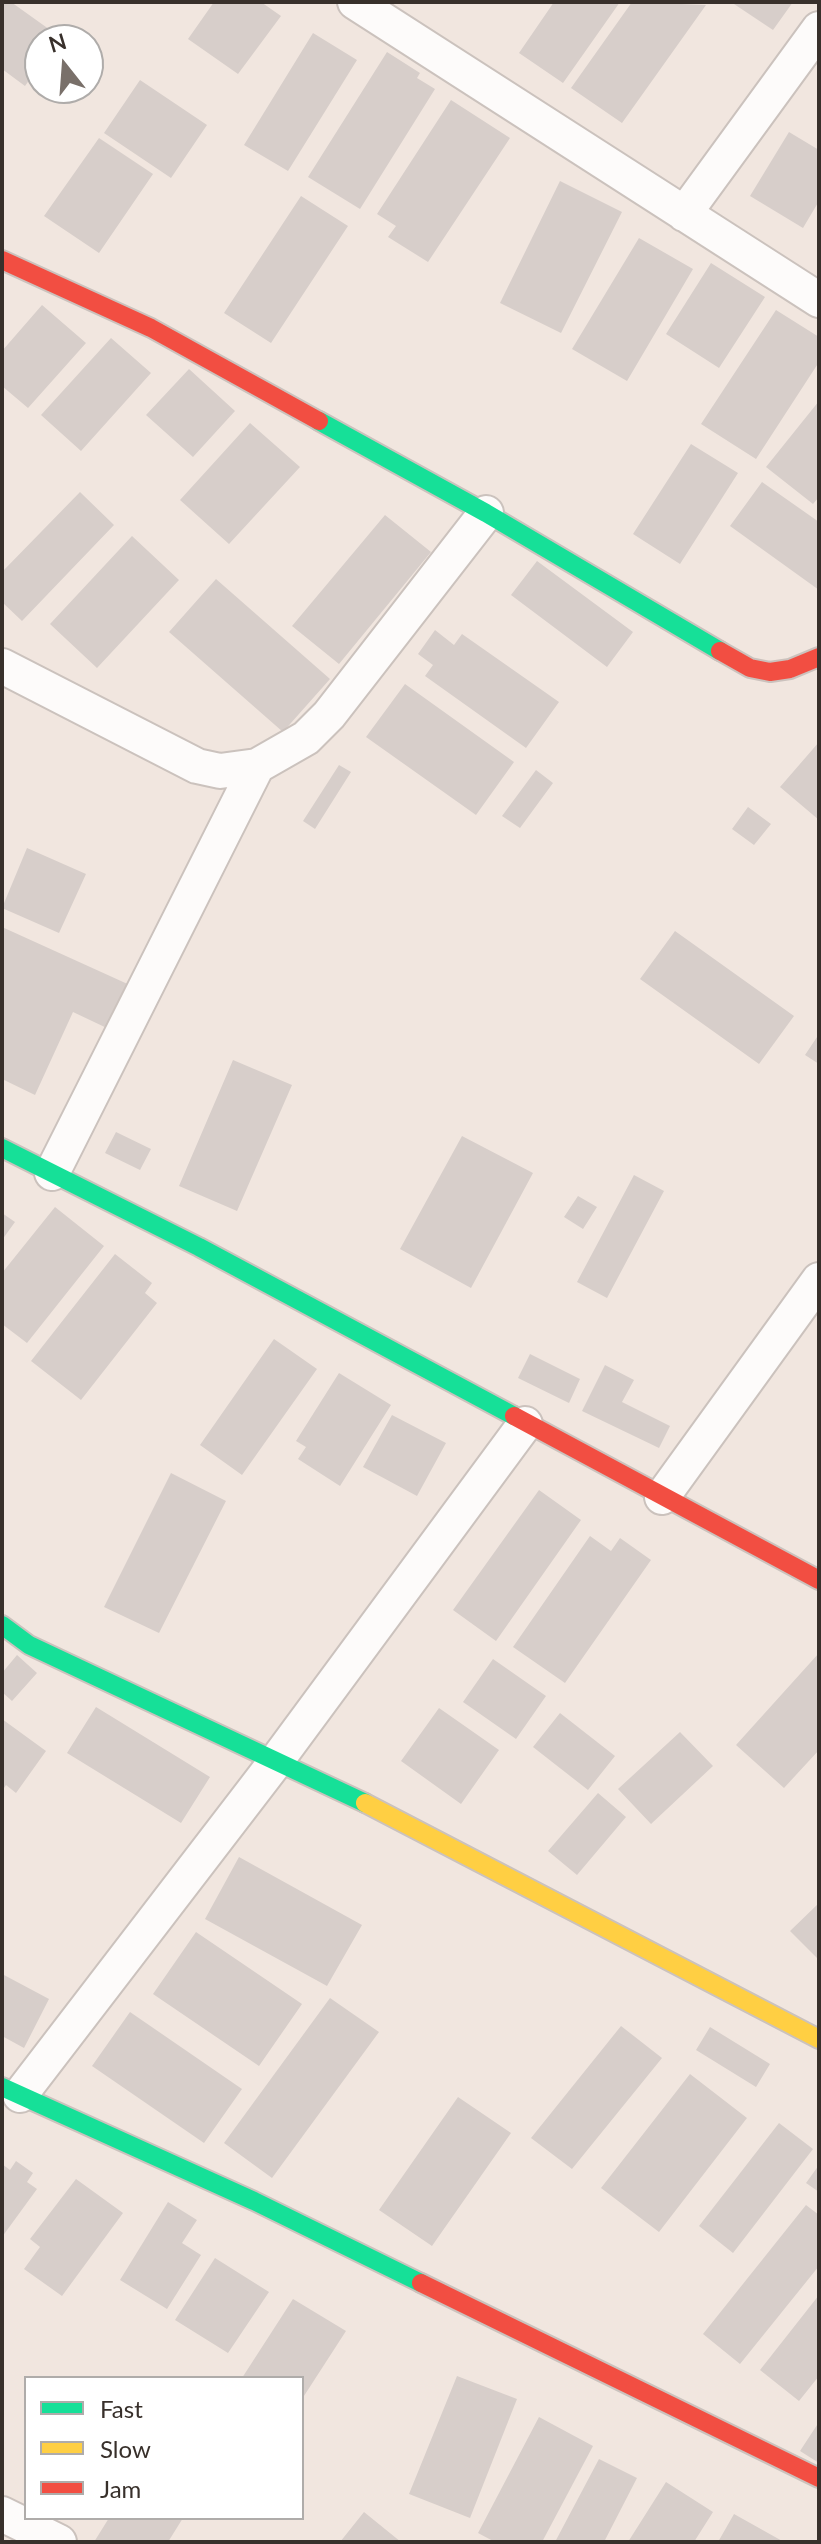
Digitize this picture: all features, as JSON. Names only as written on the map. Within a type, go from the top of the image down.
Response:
[{"type":"street","points":[[355,2],[391,11],[684,214],[819,300]]},
{"type":"street","points":[[684,214],[819,29]]},
{"type":"street","points":[[2,260],[151,328],[486,513],[750,668],[770,672],[790,669],[819,657]]},
{"type":"street","points":[[2,666],[197,766],[220,771],[257,766],[306,738],[329,715],[486,513]]},
{"type":"street","points":[[52,1173],[257,766]]},
{"type":"street","points":[[2,1148],[199,1247],[819,1580]]},
{"type":"street","points":[[662,1497],[819,1280]]},
{"type":"street","points":[[525,1424],[277,1760],[11,2091],[254,2201],[819,2478]]},
{"type":"street","points":[[2,1625],[29,1645],[347,1793],[819,2039]]},
{"type":"street","points":[[2,2514],[59,2542]]},
{"type":"building","points":[[2,2],[11,2],[42,24],[24,24],[24,85],[2,69]]},
{"type":"building","points":[[214,2],[261,2],[281,16],[238,74],[188,39]]},
{"type":"building","points":[[554,2],[620,2],[563,83],[519,53]]},
{"type":"building","points":[[632,2],[706,5],[622,123],[571,88]]},
{"type":"building","points":[[731,2],[793,2],[773,30]]},
{"type":"building","points":[[313,33],[357,60],[288,171],[244,145]]},
{"type":"building","points":[[387,52],[420,73],[417,78],[435,89],[360,209],[308,177]]},
{"type":"building","points":[[140,80],[207,125],[171,178],[104,133]]},
{"type":"building","points":[[451,100],[510,138],[428,262],[388,237],[396,226],[377,214]]},
{"type":"building","points":[[789,132],[819,150],[819,201],[803,228],[750,196]]},
{"type":"building","points":[[99,138],[153,174],[99,253],[44,216]]},
{"type":"building","points":[[560,181],[622,212],[561,333],[500,303]]},
{"type":"building","points":[[301,196],[348,226],[271,343],[224,313]]},
{"type":"building","points":[[639,238],[693,269],[627,381],[572,349]]},
{"type":"building","points":[[711,263],[765,297],[719,368],[666,334]]},
{"type":"building","points":[[42,305],[86,343],[28,408],[2,386],[2,351]]},
{"type":"building","points":[[776,310],[819,337],[819,362],[756,459],[701,424]]},
{"type":"building","points":[[111,338],[151,373],[81,451],[41,415]]},
{"type":"building","points":[[189,369],[235,411],[193,457],[146,415]]},
{"type":"building","points":[[819,401],[819,497],[813,504],[766,467]]},
{"type":"building","points":[[250,423],[300,467],[229,544],[180,500]]},
{"type":"building","points":[[691,444],[738,473],[680,564],[633,534]]},
{"type":"building","points":[[762,482],[819,522],[819,590],[730,526]]},
{"type":"building","points":[[80,492],[114,525],[22,621],[2,602],[2,572]]},
{"type":"building","points":[[385,515],[431,552],[339,664],[292,626]]},
{"type":"building","points":[[132,536],[179,580],[97,668],[50,624]]},
{"type":"building","points":[[537,561],[633,632],[607,667],[511,595]]},
{"type":"building","points":[[216,579],[330,679],[283,732],[169,632]]},
{"type":"building","points":[[435,630],[454,645],[462,634],[559,702],[526,748],[425,676],[433,665],[418,654]]},
{"type":"building","points":[[405,684],[514,762],[476,815],[366,737]]},
{"type":"building","points":[[819,742],[819,820],[780,787]]},
{"type":"building","points":[[339,765],[351,772],[315,829],[303,821]]},
{"type":"building","points":[[536,770],[553,783],[520,828],[502,816]]},
{"type":"building","points":[[748,807],[771,824],[754,845],[732,829]]},
{"type":"building","points":[[27,848],[86,874],[59,933],[2,908]]},
{"type":"building","points":[[2,927],[132,986],[111,1030],[73,1012],[35,1095],[2,1079]]},
{"type":"building","points":[[675,931],[794,1016],[759,1064],[640,979]]},
{"type":"building","points":[[819,1034],[819,1064],[805,1055]]},
{"type":"building","points":[[233,1060],[292,1085],[237,1211],[179,1186]]},
{"type":"building","points":[[116,1132],[151,1149],[140,1170],[105,1153]]},
{"type":"building","points":[[462,1136],[533,1173],[471,1288],[400,1249]]},
{"type":"building","points":[[634,1175],[664,1191],[607,1298],[577,1282]]},
{"type":"building","points":[[578,1196],[597,1207],[583,1229],[564,1217]]},
{"type":"building","points":[[55,1207],[104,1246],[27,1343],[2,1324],[2,1273]]},
{"type":"building","points":[[2,1213],[15,1222],[2,1240]]},
{"type":"building","points":[[115,1254],[152,1283],[145,1293],[157,1303],[81,1400],[31,1361]]},
{"type":"building","points":[[274,1339],[317,1369],[242,1475],[200,1445]]},
{"type":"building","points":[[530,1354],[580,1379],[569,1403],[518,1378]]},
{"type":"building","points":[[605,1365],[634,1380],[622,1402],[670,1426],[659,1448],[582,1411]]},
{"type":"building","points":[[339,1373],[391,1405],[340,1486],[298,1459],[306,1447],[296,1441]]},
{"type":"building","points":[[392,1415],[446,1443],[417,1496],[363,1467]]},
{"type":"building","points":[[171,1473],[226,1501],[159,1633],[104,1607]]},
{"type":"building","points":[[539,1490],[581,1520],[496,1641],[453,1610]]},
{"type":"building","points":[[590,1536],[611,1551],[620,1538],[651,1560],[565,1683],[513,1647]]},
{"type":"building","points":[[819,1653],[819,1750],[784,1788],[736,1745]]},
{"type":"building","points":[[17,1655],[37,1673],[12,1701],[2,1692],[2,1673]]},
{"type":"building","points":[[493,1659],[546,1696],[516,1739],[463,1702]]},
{"type":"building","points":[[96,1707],[210,1777],[181,1823],[67,1753]]},
{"type":"building","points":[[439,1708],[499,1750],[461,1804],[401,1761]]},
{"type":"building","points":[[560,1713],[615,1756],[588,1790],[533,1747]]},
{"type":"building","points":[[2,1719],[46,1751],[16,1793],[6,1785],[2,1791]]},
{"type":"building","points":[[680,1732],[713,1766],[651,1824],[618,1789]]},
{"type":"building","points":[[598,1793],[626,1817],[577,1875],[548,1851]]},
{"type":"building","points":[[239,1857],[362,1925],[327,1986],[205,1919]]},
{"type":"building","points":[[819,1903],[819,1960],[790,1931]]},
{"type":"building","points":[[196,1932],[302,2004],[259,2066],[153,1994]]},
{"type":"building","points":[[4,1975],[49,1999],[24,2048],[2,2036]]},
{"type":"building","points":[[330,1998],[379,2032],[272,2178],[224,2143]]},
{"type":"building","points":[[130,2012],[242,2089],[204,2143],[92,2066]]},
{"type":"building","points":[[621,2026],[662,2058],[572,2169],[531,2138]]},
{"type":"building","points":[[710,2027],[770,2064],[756,2087],[696,2050]]},
{"type":"building","points":[[690,2074],[747,2118],[659,2232],[601,2188]]},
{"type":"building","points":[[458,2097],[511,2133],[432,2246],[379,2210]]},
{"type":"building","points":[[779,2123],[813,2149],[733,2253],[699,2226]]},
{"type":"building","points":[[16,2161],[33,2173],[27,2182],[37,2189],[2,2237],[2,2164],[10,2170]]},
{"type":"building","points":[[819,2165],[819,2192],[806,2183]]},
{"type":"building","points":[[76,2179],[123,2213],[62,2296],[24,2269],[40,2247],[30,2239]]},
{"type":"building","points":[[168,2202],[197,2220],[182,2243],[201,2255],[167,2309],[120,2280]]},
{"type":"building","points":[[806,2205],[819,2215],[819,2266],[740,2364],[703,2334]]},
{"type":"building","points":[[215,2258],[269,2292],[228,2353],[175,2320]]},
{"type":"building","points":[[819,2295],[819,2376],[799,2401],[760,2370]]},
{"type":"building","points":[[293,2299],[346,2331],[304,2396],[304,2376],[243,2376]]},
{"type":"building","points":[[457,2376],[517,2399],[470,2518],[409,2494]]},
{"type":"building","points":[[539,2417],[593,2446],[542,2542],[495,2542],[478,2533]]},
{"type":"building","points":[[819,2422],[819,2463],[800,2451]]},
{"type":"building","points":[[599,2459],[637,2478],[604,2542],[555,2542]]},
{"type":"building","points":[[666,2482],[713,2512],[694,2542],[628,2542]]},
{"type":"building","points":[[364,2512],[401,2542],[340,2542]]},
{"type":"building","points":[[734,2514],[784,2542],[718,2542]]},
{"type":"building","points":[[108,2520],[182,2520],[168,2542],[94,2542]]},
{"type":"traffic: fast","points":[[319,421],[486,513],[720,651]]},
{"type":"traffic: fast","points":[[2,1148],[199,1247],[514,1416]]},
{"type":"traffic: fast","points":[[2,1625],[29,1645],[365,1803]]},
{"type":"traffic: fast","points":[[2,2087],[254,2201],[421,2283]]},
{"type":"traffic: slow","points":[[365,1803],[819,2039]]},
{"type":"traffic: jam","points":[[2,260],[151,328],[319,421]]},
{"type":"traffic: jam","points":[[720,651],[750,668],[770,672],[790,669],[819,657]]},
{"type":"traffic: jam","points":[[514,1416],[819,1580]]},
{"type":"traffic: jam","points":[[421,2283],[819,2478]]}]
